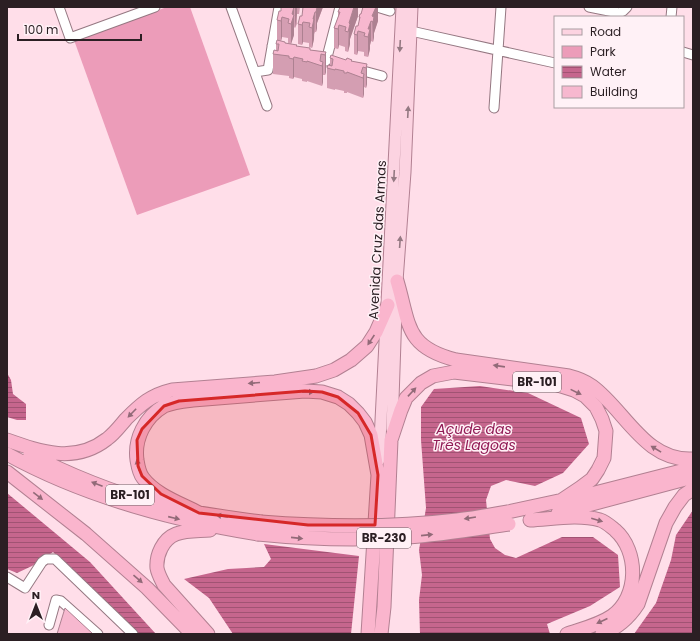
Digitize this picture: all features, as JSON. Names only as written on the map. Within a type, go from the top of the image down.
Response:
[{"type":"highway","points":[[398,281],[411,332],[426,349],[456,360],[569,376],[579,379],[591,384],[650,445],[660,452],[674,457],[693,459]]},
{"type":"highway","points":[[7,441],[47,452],[61,454],[77,453],[91,449],[107,439],[139,406],[150,397],[161,392],[275,382],[316,376],[334,370],[351,360],[367,346],[376,332],[388,305]]},
{"type":"highway","name":"BR-101","points":[[7,441],[33,456],[94,483],[155,504],[260,528],[308,526],[406,524],[509,518],[559,502],[592,479],[598,470],[604,458],[606,431],[596,407],[585,396],[574,390],[548,383],[454,372],[433,376],[421,383],[406,398],[391,440],[384,607],[381,634]]},
{"type":"highway","points":[[199,513],[161,494],[150,486],[142,476],[138,466],[136,455],[138,440],[142,428],[152,416],[164,406],[179,401],[305,391],[322,392],[338,397],[349,404],[365,422],[371,434],[378,475],[368,634]]},
{"type":"highway","points":[[7,454],[57,478],[126,505],[153,513],[227,529]]},
{"type":"highway","points":[[559,502],[693,468]]},
{"type":"highway","points":[[7,472],[103,548],[147,588],[192,634]]},
{"type":"highway","points":[[530,520],[693,477]]},
{"type":"highway","points":[[602,634],[620,625],[638,604],[666,523],[675,507],[684,496],[693,489]]},
{"type":"highway","points":[[509,518],[530,520],[589,518],[602,521],[617,532],[625,541],[631,554],[633,565],[631,585],[628,595],[621,608],[612,616],[600,622],[567,634]]},
{"type":"highway","points":[[208,634],[164,585],[159,576],[157,561],[162,546],[168,539],[176,534],[184,532],[260,528]]},
{"type":"highway","points":[[384,607],[390,634]]},
{"type":"main road","name":"Avenida Cruz das Armas","points":[[378,475],[388,305],[402,7]]},
{"type":"main road","name":"Avenida Cruz das Armas","points":[[391,440],[412,7]]},
{"type":"street","points":[[59,7],[70,38],[155,7]]},
{"type":"street","points":[[231,7],[267,106]]},
{"type":"street","points":[[255,72],[268,70],[279,7]]},
{"type":"street","points":[[326,61],[340,7]]},
{"type":"street","points":[[376,7],[390,11]]},
{"type":"street","points":[[494,108],[501,7]]},
{"type":"street","points":[[589,7],[619,13],[626,7]]},
{"type":"street","points":[[411,31],[554,63]]},
{"type":"street","points":[[272,46],[295,52]]},
{"type":"street","points":[[347,66],[382,76]]},
{"type":"street","points":[[7,577],[25,588],[42,562],[46,559],[55,559],[133,634]]},
{"type":"street","points":[[49,625],[56,600],[61,602],[98,634]]},
{"type":"highlighted area","points":[[305,391],[322,392],[338,397],[358,413],[371,435],[378,475],[375,525],[308,525],[199,513],[161,494],[142,476],[138,466],[137,440],[142,429],[164,406],[179,401]]},
{"type":"green space","points":[[167,7],[190,7],[250,175],[137,215],[74,40]]},
{"type":"water","points":[[7,373],[11,380],[13,394],[26,404],[26,420],[17,420],[7,417]]},
{"type":"water","name":"Açude das Três Lagoas","points":[[480,386],[528,393],[581,418],[589,444],[563,473],[535,486],[506,480],[491,486],[486,500],[490,539],[495,548],[505,555],[516,558],[562,537],[593,537],[618,555],[620,587],[590,606],[547,624],[550,634],[420,634],[419,600],[422,575],[419,550],[426,508],[421,440],[421,407],[434,389]]},
{"type":"water","points":[[7,493],[90,562],[156,634],[138,634],[53,552],[32,566],[17,573],[7,569]]},
{"type":"water","points":[[693,510],[693,634],[634,634],[656,603],[671,560],[676,535]]},
{"type":"water","points":[[264,544],[359,556],[351,634],[233,634],[209,598],[184,579],[228,569],[264,567],[271,559]]},
{"type":"building","points":[[281,7],[294,7],[292,14],[294,15],[291,24],[288,23],[289,19],[282,17],[281,21],[277,20]]},
{"type":"building","points":[[303,7],[317,8],[313,19],[312,28],[309,27],[310,23],[303,22],[302,25],[298,24],[300,16],[302,16]]},
{"type":"building","points":[[340,7],[354,7],[348,32],[345,31],[346,27],[339,25],[338,29],[334,28],[340,12],[338,12]]},
{"type":"building","points":[[363,7],[376,7],[372,16],[374,17],[373,22],[371,21],[368,29],[370,29],[368,37],[364,36],[365,33],[358,31],[357,35],[354,34],[356,26],[358,26],[359,17]]},
{"type":"building","points":[[277,40],[297,45],[296,46],[310,48],[310,50],[326,52],[325,55],[321,54],[320,61],[323,62],[322,66],[307,61],[302,61],[303,59],[294,57],[293,59],[289,58],[289,56],[273,54],[274,50],[278,51],[279,44],[276,44]]},
{"type":"building","points":[[331,55],[346,60],[347,58],[352,60],[351,61],[367,64],[366,68],[363,67],[361,73],[364,74],[363,78],[347,72],[344,73],[344,71],[327,68],[328,65],[332,66],[333,59],[330,58]]},
{"type":"building","points":[[65,608],[93,634],[57,634]]}]
